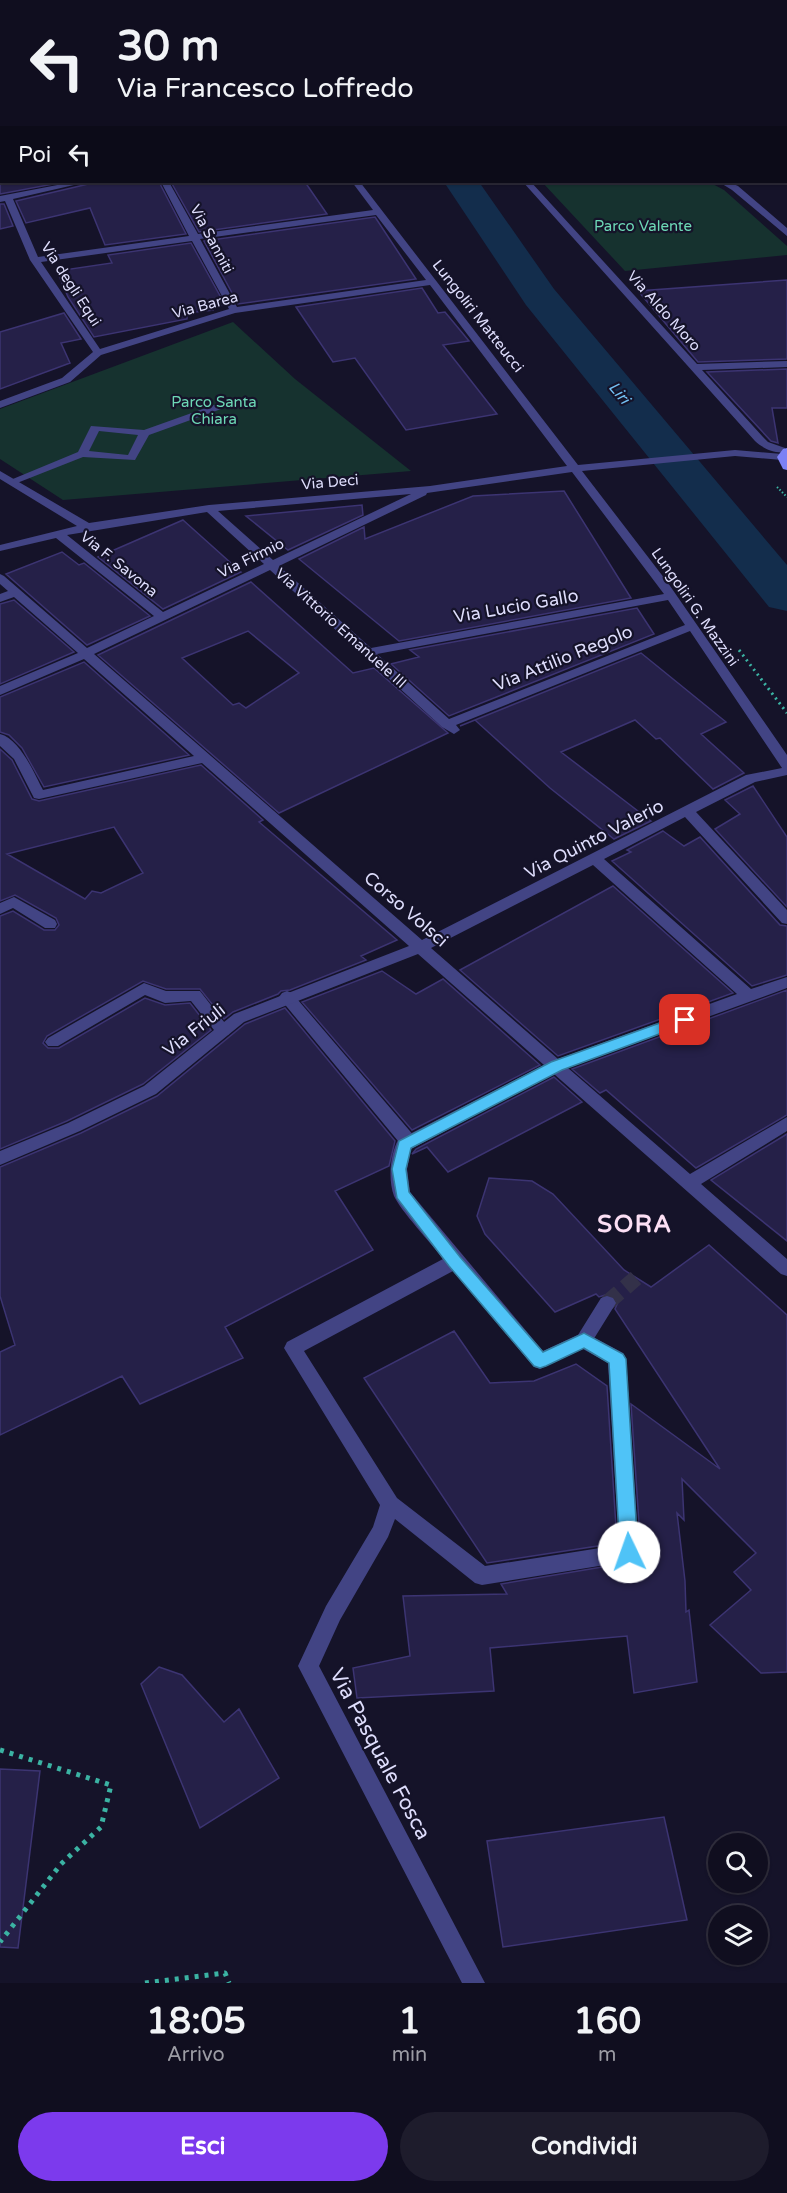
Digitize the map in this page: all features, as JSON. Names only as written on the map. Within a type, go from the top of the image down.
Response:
[{"type":"street","points":[[4,198],[78,183]]},
{"type":"street","name":"Via Sanniti","points":[[166,183],[234,310]]},
{"type":"street","name":"Lungoliri Matteucci","points":[[357,183],[576,468]]},
{"type":"street","name":"Via Aldo Moro","points":[[528,183],[764,444],[785,457]]},
{"type":"street","points":[[725,183],[735,188],[787,233]]},
{"type":"street","name":"Via degli Equi","points":[[4,198],[35,260],[98,353]]},
{"type":"street","points":[[35,260],[377,212]]},
{"type":"street","name":"Via Barea","points":[[0,405],[66,380],[98,353],[234,310],[434,282]]},
{"type":"street","points":[[695,367],[787,364]]},
{"type":"street","points":[[82,454],[95,428],[145,433],[231,402]]},
{"type":"street","points":[[13,481],[82,454],[130,458],[145,433]]},
{"type":"street","name":"Via Deci","points":[[0,548],[87,527],[209,508],[430,489],[576,468],[735,453],[785,457]]},
{"type":"street","name":"Lungoliri G. Mazzini","points":[[576,468],[671,596],[787,765]]},
{"type":"street","points":[[0,474],[87,527]]},
{"type":"street","name":"Via Firmio","points":[[0,691],[85,654],[430,489]]},
{"type":"street","name":"Via Vittorio Emanuele III","points":[[209,508],[450,727]]},
{"type":"street","name":"Via F. Savona","points":[[58,534],[162,617]]},
{"type":"street","name":"Corso Volsci","points":[[0,578],[787,1269]]},
{"type":"street","points":[[0,598],[15,592]]},
{"type":"street","name":"Via Lucio Gallo","points":[[368,652],[671,596]]},
{"type":"street","name":"Via Attilio Regolo","points":[[450,727],[692,626]]},
{"type":"street","points":[[0,738],[19,757],[39,795],[204,758]]},
{"type":"street","name":"Via Quinto Valerio","points":[[420,947],[751,778],[787,771]]},
{"type":"street","points":[[687,811],[787,919]]},
{"type":"street","points":[[595,859],[749,996]]},
{"type":"street","points":[[0,909],[14,902],[50,924]]},
{"type":"street","name":"Via Friuli","points":[[0,1158],[74,1127],[150,1090],[239,1018],[286,997],[420,947]]},
{"type":"street","points":[[607,1303],[584,1340],[540,1361],[455,1262],[402,1194],[399,1169],[404,1145],[556,1066],[787,982]]},
{"type":"street","points":[[53,1042],[144,988],[165,997],[195,995],[223,1031]]},
{"type":"street","points":[[286,997],[409,1142]]},
{"type":"street","points":[[690,1182],[787,1123]]},
{"type":"street","points":[[455,1262],[293,1348],[390,1504],[482,1576],[629,1552],[617,1359],[584,1340]]},
{"type":"street","name":"Via Pasquale Fosca","points":[[390,1504],[381,1531],[333,1613],[308,1666],[474,1983]]},
{"type":"path","points":[[0,1750],[111,1785],[101,1827],[61,1864],[0,1942]]},
{"type":"path","points":[[145,1983],[225,1973],[230,1983]]},
{"type":"green space","name":"Parco Valente","points":[[543,183],[711,183],[724,190],[787,246],[787,255],[625,271]]},
{"type":"green space","name":"Parco Santa Chiara","points":[[233,322],[295,379],[411,471],[63,500],[0,459],[0,409]]},
{"type":"building","points":[[0,183],[59,183],[0,194]]},
{"type":"building","points":[[160,183],[186,234],[105,245],[90,208],[26,223],[16,201],[88,184]]},
{"type":"building","points":[[172,183],[306,183],[327,214],[199,232]]},
{"type":"building","points":[[0,204],[4,204],[13,226],[0,229]]},
{"type":"building","points":[[375,217],[416,279],[238,304],[204,241]]},
{"type":"building","points":[[191,243],[225,305],[212,307],[213,310],[187,313],[187,319],[94,337],[68,297],[57,271],[112,263],[108,255]]},
{"type":"building","points":[[787,280],[787,359],[698,362],[638,291]]},
{"type":"building","points":[[422,288],[438,313],[445,312],[469,341],[443,345],[497,414],[406,430],[355,358],[333,362],[296,307]]},
{"type":"building","points":[[64,313],[81,339],[61,343],[70,363],[0,389],[0,332]]},
{"type":"building","points":[[787,369],[787,408],[772,408],[778,443],[771,441],[707,372]]},
{"type":"building","points":[[564,491],[631,598],[399,641],[299,559],[364,527],[365,539],[473,496]]},
{"type":"building","points":[[362,505],[363,515],[288,550],[246,516]]},
{"type":"building","points":[[183,520],[241,572],[163,609],[98,557]]},
{"type":"building","points":[[62,552],[79,565],[84,563],[150,616],[87,645],[6,574]]},
{"type":"building","points":[[251,582],[353,673],[374,668],[448,733],[279,813],[98,655]],"holes":[[[248,631],[299,673],[246,708],[239,703],[233,705],[182,658]]]},
{"type":"building","points":[[14,600],[74,652],[0,684],[0,604]]},
{"type":"building","points":[[637,608],[654,634],[449,716],[391,664],[419,657],[410,650]]},
{"type":"building","points":[[641,653],[726,722],[701,734],[744,773],[713,789],[660,738],[656,739],[635,720],[561,752],[651,821],[614,839],[550,788],[475,720],[460,726]]},
{"type":"building","points":[[84,662],[189,755],[44,787],[22,748],[9,735],[0,732],[0,697]]},
{"type":"building","points":[[0,749],[12,760],[32,799],[39,801],[201,765],[263,820],[259,822],[397,940],[361,956],[366,960],[290,990],[281,991],[233,1012],[224,1019],[200,989],[166,989],[143,981],[47,1036],[43,1043],[48,1048],[59,1048],[145,998],[165,1005],[190,1003],[211,1030],[143,1084],[67,1121],[0,1149],[0,916],[13,911],[44,930],[55,930],[59,925],[56,918],[15,895],[0,901]],"holes":[[[114,827],[143,873],[101,893],[92,891],[85,899],[7,854]]]},
{"type":"building","points":[[753,786],[787,837],[787,907],[715,829],[740,814],[725,800]]},
{"type":"building","points":[[663,831],[684,846],[700,837],[780,925],[787,926],[787,975],[752,986],[612,861],[631,852],[627,850]]},
{"type":"building","points":[[613,886],[733,993],[558,1056],[460,970]]},
{"type":"building","points":[[382,971],[416,994],[443,979],[540,1065],[412,1130],[302,1002]]},
{"type":"building","points":[[787,990],[787,1115],[696,1168],[606,1090],[600,1093],[572,1069]]},
{"type":"building","points":[[285,1008],[395,1141],[389,1166],[335,1191],[373,1250],[225,1327],[243,1358],[140,1404],[122,1376],[0,1435],[0,1352],[15,1345],[0,1296],[0,1167],[81,1133],[157,1096],[245,1024]]},
{"type":"building","points":[[554,1077],[582,1102],[448,1172],[427,1147],[412,1154],[416,1149]]},
{"type":"building","points":[[787,1134],[787,1241],[711,1180]]},
{"type":"building","points":[[489,1178],[532,1181],[553,1194],[624,1270],[651,1287],[709,1245],[787,1315],[787,1672],[761,1673],[710,1625],[751,1590],[734,1572],[756,1553],[682,1479],[684,1520],[677,1513],[685,1581],[686,1612],[689,1610],[697,1682],[634,1693],[627,1636],[490,1648],[494,1691],[357,1698],[353,1668],[410,1656],[403,1596],[507,1594],[501,1584],[638,1561],[641,1553],[631,1404],[720,1469],[615,1309],[618,1302],[615,1297],[608,1294],[599,1297],[596,1294],[555,1312],[485,1234],[477,1216]]},
{"type":"building","points":[[454,1331],[490,1383],[534,1381],[576,1364],[607,1386],[617,1543],[487,1563],[364,1378]]},
{"type":"building","points":[[159,1667],[182,1675],[224,1722],[239,1709],[279,1778],[200,1828],[141,1684]]},
{"type":"building","points":[[0,1769],[40,1771],[18,1948],[0,1947]]},
{"type":"building","points":[[664,1817],[687,1920],[503,1947],[487,1841]]},
{"type":"waterway","name":"Liri","points":[[462,183],[540,297],[787,596]]},
{"type":"tunnel","points":[[607,1303],[636,1278]]},
{"type":"district","name":"SORA","points":[[635,1224]]},
{"type":"route","points":[[629,1552],[617,1359],[584,1340],[540,1361],[455,1262],[402,1194],[399,1169],[404,1145],[556,1066],[685,1020]]}]
